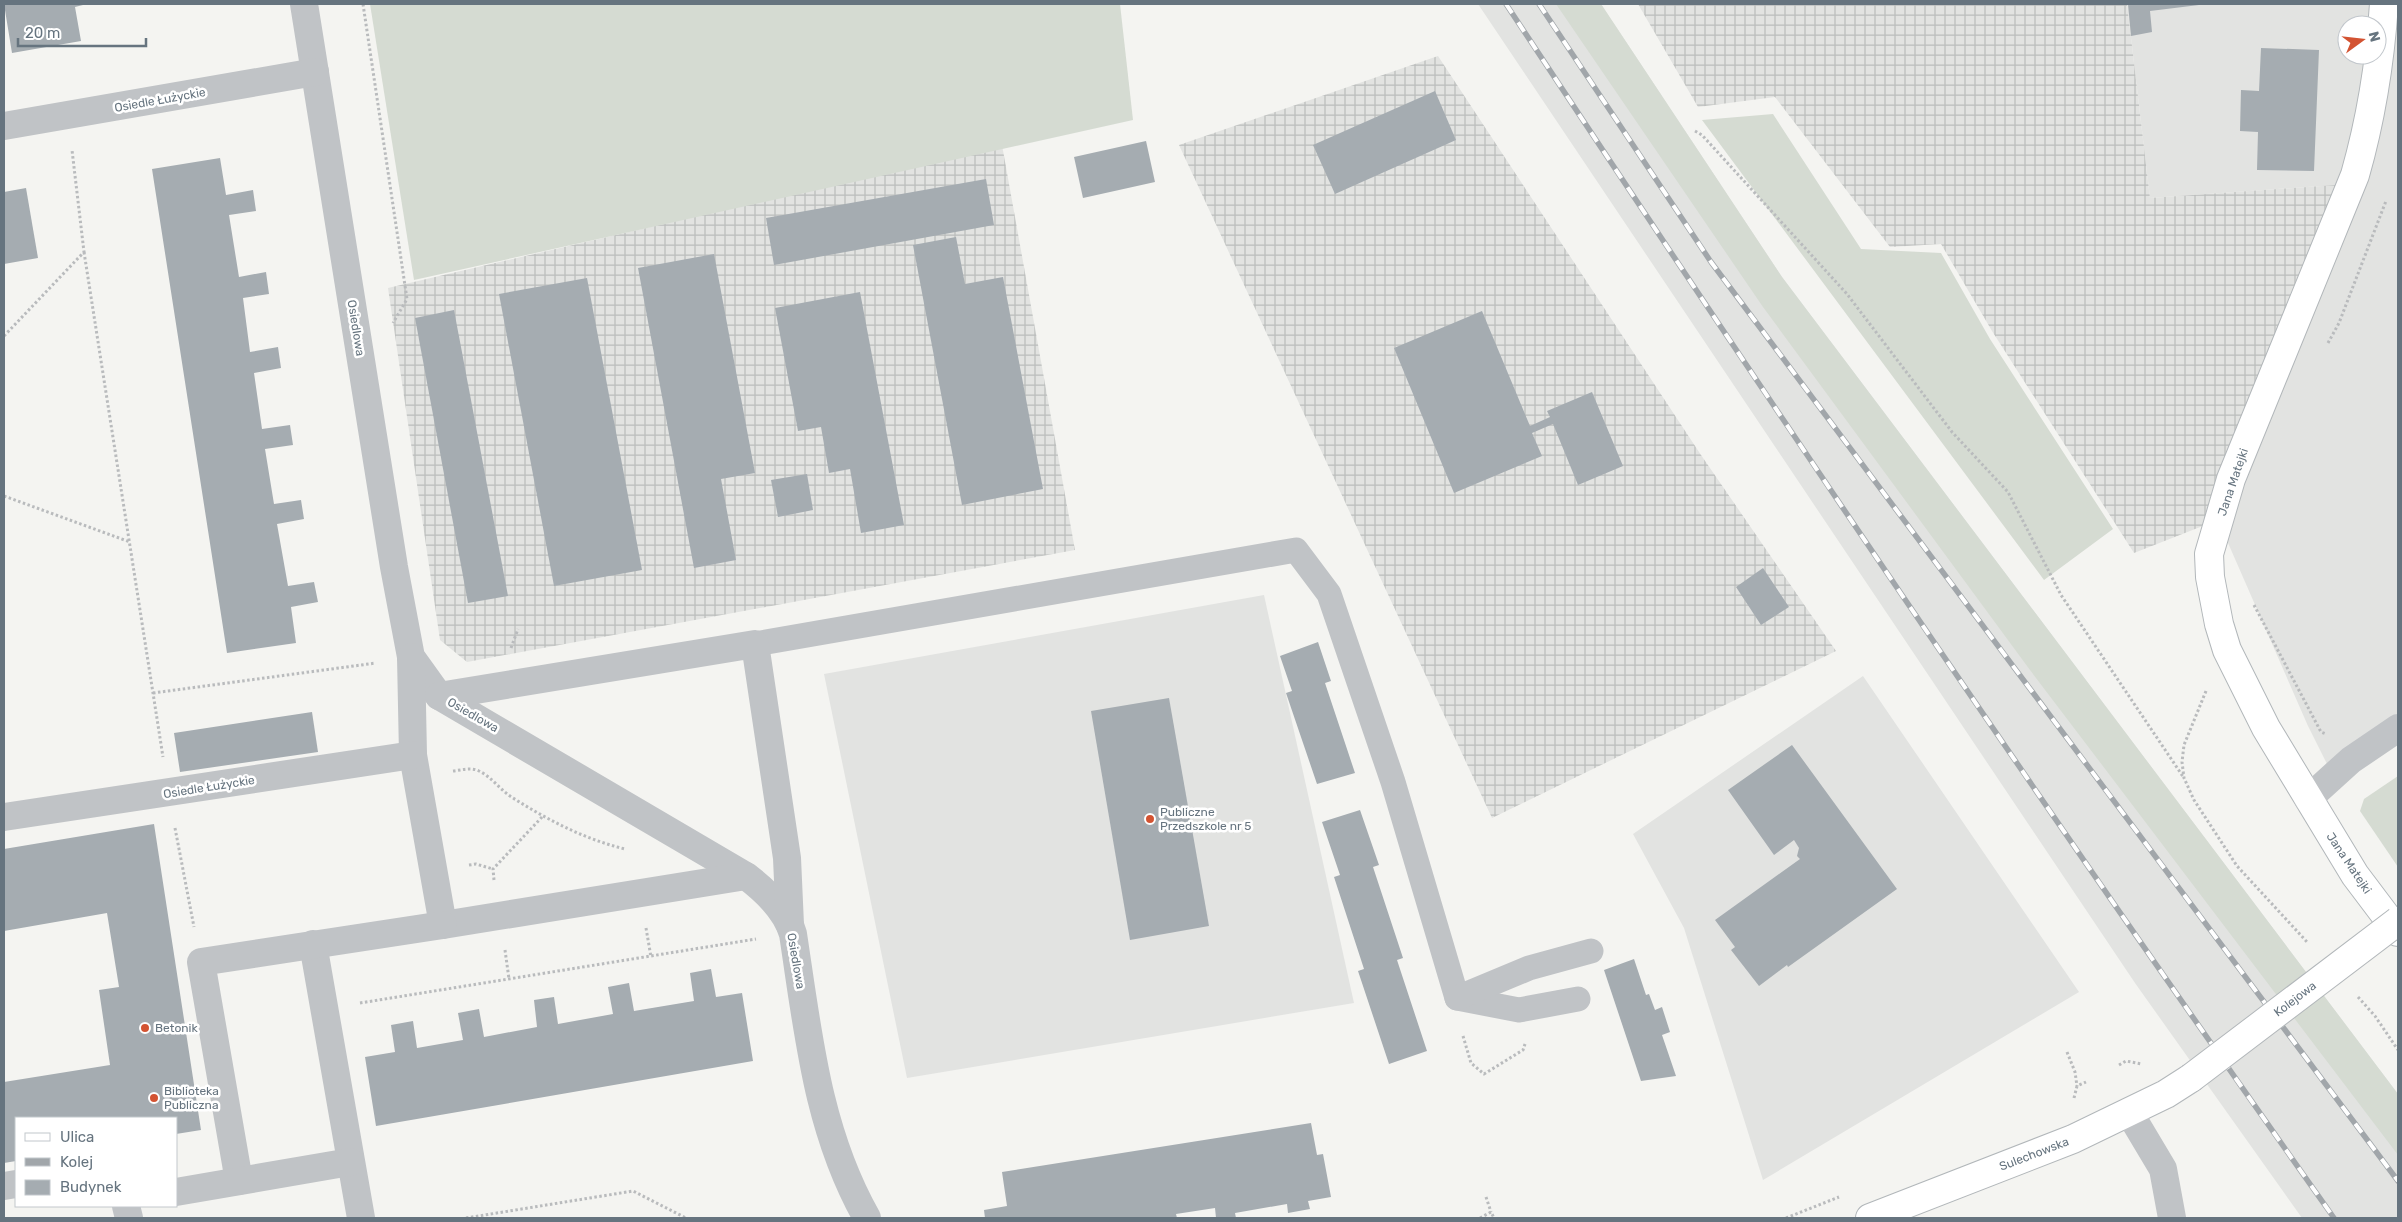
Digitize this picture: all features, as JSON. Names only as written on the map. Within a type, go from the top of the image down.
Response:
[{"type":"street","name":"Osiedlowa","points":[[304,4],[392,557],[411,657],[439,696],[746,876],[772,898],[791,930],[813,1063],[824,1114],[836,1154],[867,1218]]},
{"type":"street","name":"Jana Matejki","points":[[2384,4],[2382,33],[2367,133],[2355,175],[2232,479],[2209,554],[2214,602],[2228,650],[2266,728],[2355,875],[2398,932]]},
{"type":"street","name":"Osiedle Łużyckie","points":[[4,126],[315,72]]},
{"type":"street","points":[[439,696],[755,644],[787,858],[791,930]]},
{"type":"street","points":[[411,657],[415,766],[443,925]]},
{"type":"street","points":[[2308,799],[2351,760],[2398,728]]},
{"type":"street","name":"Osiedle Łużyckie","points":[[4,817],[168,793],[415,766]]},
{"type":"street","points":[[239,1180],[201,962],[746,876]]},
{"type":"street","name":"Kolejowa","points":[[2191,1078],[2398,921]]},
{"type":"street","points":[[313,944],[360,1218]]},
{"type":"street","name":"Sulechowska","points":[[1870,1218],[2073,1139],[2166,1094],[2191,1078]]},
{"type":"street","points":[[2129,1112],[2163,1169],[2172,1218]]},
{"type":"street","points":[[178,1192],[350,1162]]},
{"type":"lane","points":[[755,644],[1296,550],[1328,594],[1393,782],[1457,998]]},
{"type":"lane","points":[[1457,998],[1529,968],[1591,951]]},
{"type":"lane","points":[[1457,998],[1519,1010],[1578,1000]]},
{"type":"path","points":[[363,4],[407,299],[390,329]]},
{"type":"path","points":[[67,116],[84,252],[168,793],[201,962]]},
{"type":"path","points":[[1695,131],[1702,135],[1847,294],[1952,432],[2008,492],[2062,595],[2184,778],[2194,800],[2237,866],[2309,944]]},
{"type":"path","points":[[2325,350],[2339,323],[2387,197]]},
{"type":"path","points":[[4,336],[84,252]]},
{"type":"path","points":[[4,496],[130,542]]},
{"type":"path","points":[[2250,597],[2321,732],[2328,734]]},
{"type":"path","points":[[504,655],[511,647],[518,629]]},
{"type":"path","points":[[153,693],[385,662]]},
{"type":"path","points":[[2184,778],[2182,762],[2184,745],[2209,685]]},
{"type":"path","points":[[415,766],[480,771],[511,797],[562,826],[580,835],[634,852],[651,957]]},
{"type":"path","points":[[324,1009],[651,957],[791,930]]},
{"type":"path","points":[[2356,995],[2375,1016],[2398,1050]]},
{"type":"path","points":[[1463,1039],[1471,1063],[1484,1074],[1523,1050]]},
{"type":"path","points":[[2067,1052],[2078,1086]]},
{"type":"path","points":[[466,1218],[633,1191],[686,1218]]},
{"type":"path","points":[[1486,1198],[1494,1218]]},
{"type":"path","points":[[1480,1218],[1491,1212]]},
{"type":"shaded area","points":[[370,4],[1120,4],[1133,120],[414,280]]},
{"type":"shaded area","points":[[1478,4],[1601,4],[1782,277],[2398,1094],[2398,1218],[2302,1218],[2135,983]]},
{"type":"shaded area","points":[[1556,4],[1601,4],[1782,277],[2398,1094],[2398,1155],[2030,670],[1763,307]]},
{"type":"shaded area","points":[[1638,4],[2127,4],[2150,198],[2350,184],[2218,520],[2134,553],[1992,331],[1941,244],[1890,247],[1775,97],[1698,107]]},
{"type":"shaded area","points":[[2127,4],[2398,4],[2398,714],[2327,764],[2308,726],[2218,520],[2350,184],[2150,198]]},
{"type":"shaded area","points":[[1438,56],[1701,455],[1836,651],[1492,818],[1179,145]]},
{"type":"shaded area","points":[[1773,114],[1861,249],[1941,253],[1990,339],[2113,529],[2044,580],[1702,120]]},
{"type":"shaded area","points":[[1002,145],[1075,550],[467,662],[440,640],[388,288]]},
{"type":"shaded area","points":[[1264,595],[1354,1003],[907,1078],[824,674]]},
{"type":"shaded area","points":[[1863,676],[2079,992],[1763,1180],[1684,928],[1633,834]]},
{"type":"shaded area","points":[[2398,776],[2398,867],[2360,811],[2364,799]]},
{"type":"building","points":[[4,4],[87,4],[75,7],[81,41],[12,53]]},
{"type":"building","points":[[2128,4],[2199,5],[2150,11],[2152,32],[2131,36]]},
{"type":"building","points":[[2261,48],[2319,50],[2314,171],[2257,170],[2258,132],[2240,131],[2241,90],[2259,91]]},
{"type":"building","points":[[1435,91],[1456,140],[1335,194],[1313,145]]},
{"type":"building","points":[[1146,141],[1155,182],[1083,198],[1074,157]]},
{"type":"building","points":[[220,158],[226,195],[253,190],[256,211],[229,215],[239,277],[266,272],[269,294],[243,298],[250,352],[278,347],[281,368],[254,373],[262,429],[290,425],[293,445],[265,449],[274,504],[301,500],[304,519],[277,524],[288,586],[314,582],[318,602],[291,607],[296,643],[227,653],[152,169]]},
{"type":"building","points":[[986,179],[994,225],[774,265],[766,218]]},
{"type":"building","points":[[26,188],[38,258],[4,264],[4,192]]},
{"type":"building","points":[[956,237],[965,284],[1003,277],[1043,489],[962,505],[913,245]]},
{"type":"building","points":[[714,254],[755,473],[721,479],[736,560],[694,568],[638,268]]},
{"type":"building","points":[[587,278],[642,570],[554,586],[499,294]]},
{"type":"building","points":[[860,292],[904,525],[861,533],[850,469],[829,473],[821,427],[798,431],[775,308]]},
{"type":"building","points":[[454,310],[508,596],[468,603],[415,318]]},
{"type":"building","points":[[1482,311],[1530,426],[1550,417],[1547,411],[1592,392],[1623,466],[1578,485],[1553,424],[1532,433],[1542,456],[1454,493],[1394,348]]},
{"type":"building","points":[[807,474],[813,510],[778,517],[771,480]]},
{"type":"building","points":[[1763,568],[1789,607],[1761,625],[1736,587]]},
{"type":"building","points":[[1318,642],[1331,681],[1325,683],[1355,773],[1317,784],[1286,693],[1292,691],[1280,656]]},
{"type":"building","name":"Publiczne Przedszkole nr 5","points":[[1169,698],[1209,926],[1130,940],[1091,711]]},
{"type":"building","points":[[312,712],[318,752],[180,772],[174,733]]},
{"type":"building","points":[[1792,745],[1897,889],[1759,986],[1731,950],[1735,947],[1715,920],[1800,859],[1797,856],[1799,848],[1794,840],[1774,855],[1728,790]]},
{"type":"building","points":[[1360,810],[1379,865],[1373,867],[1403,958],[1397,960],[1427,1051],[1389,1064],[1358,971],[1364,969],[1334,877],[1340,875],[1322,822]]},
{"type":"building","name":"Betonik","points":[[154,824],[201,1130],[178,1134],[178,1117],[15,1117],[15,1161],[4,1163],[4,1082],[110,1065],[99,990],[119,987],[107,913],[4,931],[4,849]]},
{"type":"building","points":[[1634,959],[1646,995],[1649,994],[1655,1010],[1662,1007],[1670,1032],[1662,1035],[1676,1076],[1641,1081],[1604,970]]},
{"type":"building","points":[[711,969],[716,997],[742,993],[753,1061],[376,1126],[365,1057],[395,1052],[391,1025],[413,1021],[417,1048],[463,1040],[458,1013],[479,1009],[484,1037],[537,1027],[534,1000],[554,997],[558,1024],[613,1014],[608,987],[629,983],[634,1011],[694,1001],[690,973]]},
{"type":"building","points":[[1311,1123],[1317,1155],[1323,1154],[1331,1197],[1308,1201],[1310,1209],[1288,1213],[1287,1204],[1235,1213],[1236,1218],[1216,1218],[1215,1208],[1176,1214],[1177,1218],[985,1218],[984,1210],[1007,1206],[1002,1172]]},
{"type":"railway","points":[[1506,4],[1709,310],[1915,614],[2123,917],[2334,1218]]},
{"type":"railway","points":[[1539,4],[1711,262],[2398,1181]]},
{"type":"place","name":"Publiczne Przedszkole nr 5","points":[[1150,819]]},
{"type":"place","name":"Betonik","points":[[145,1028]]},
{"type":"place","name":"Biblioteka Publiczna","points":[[154,1098]]}]
